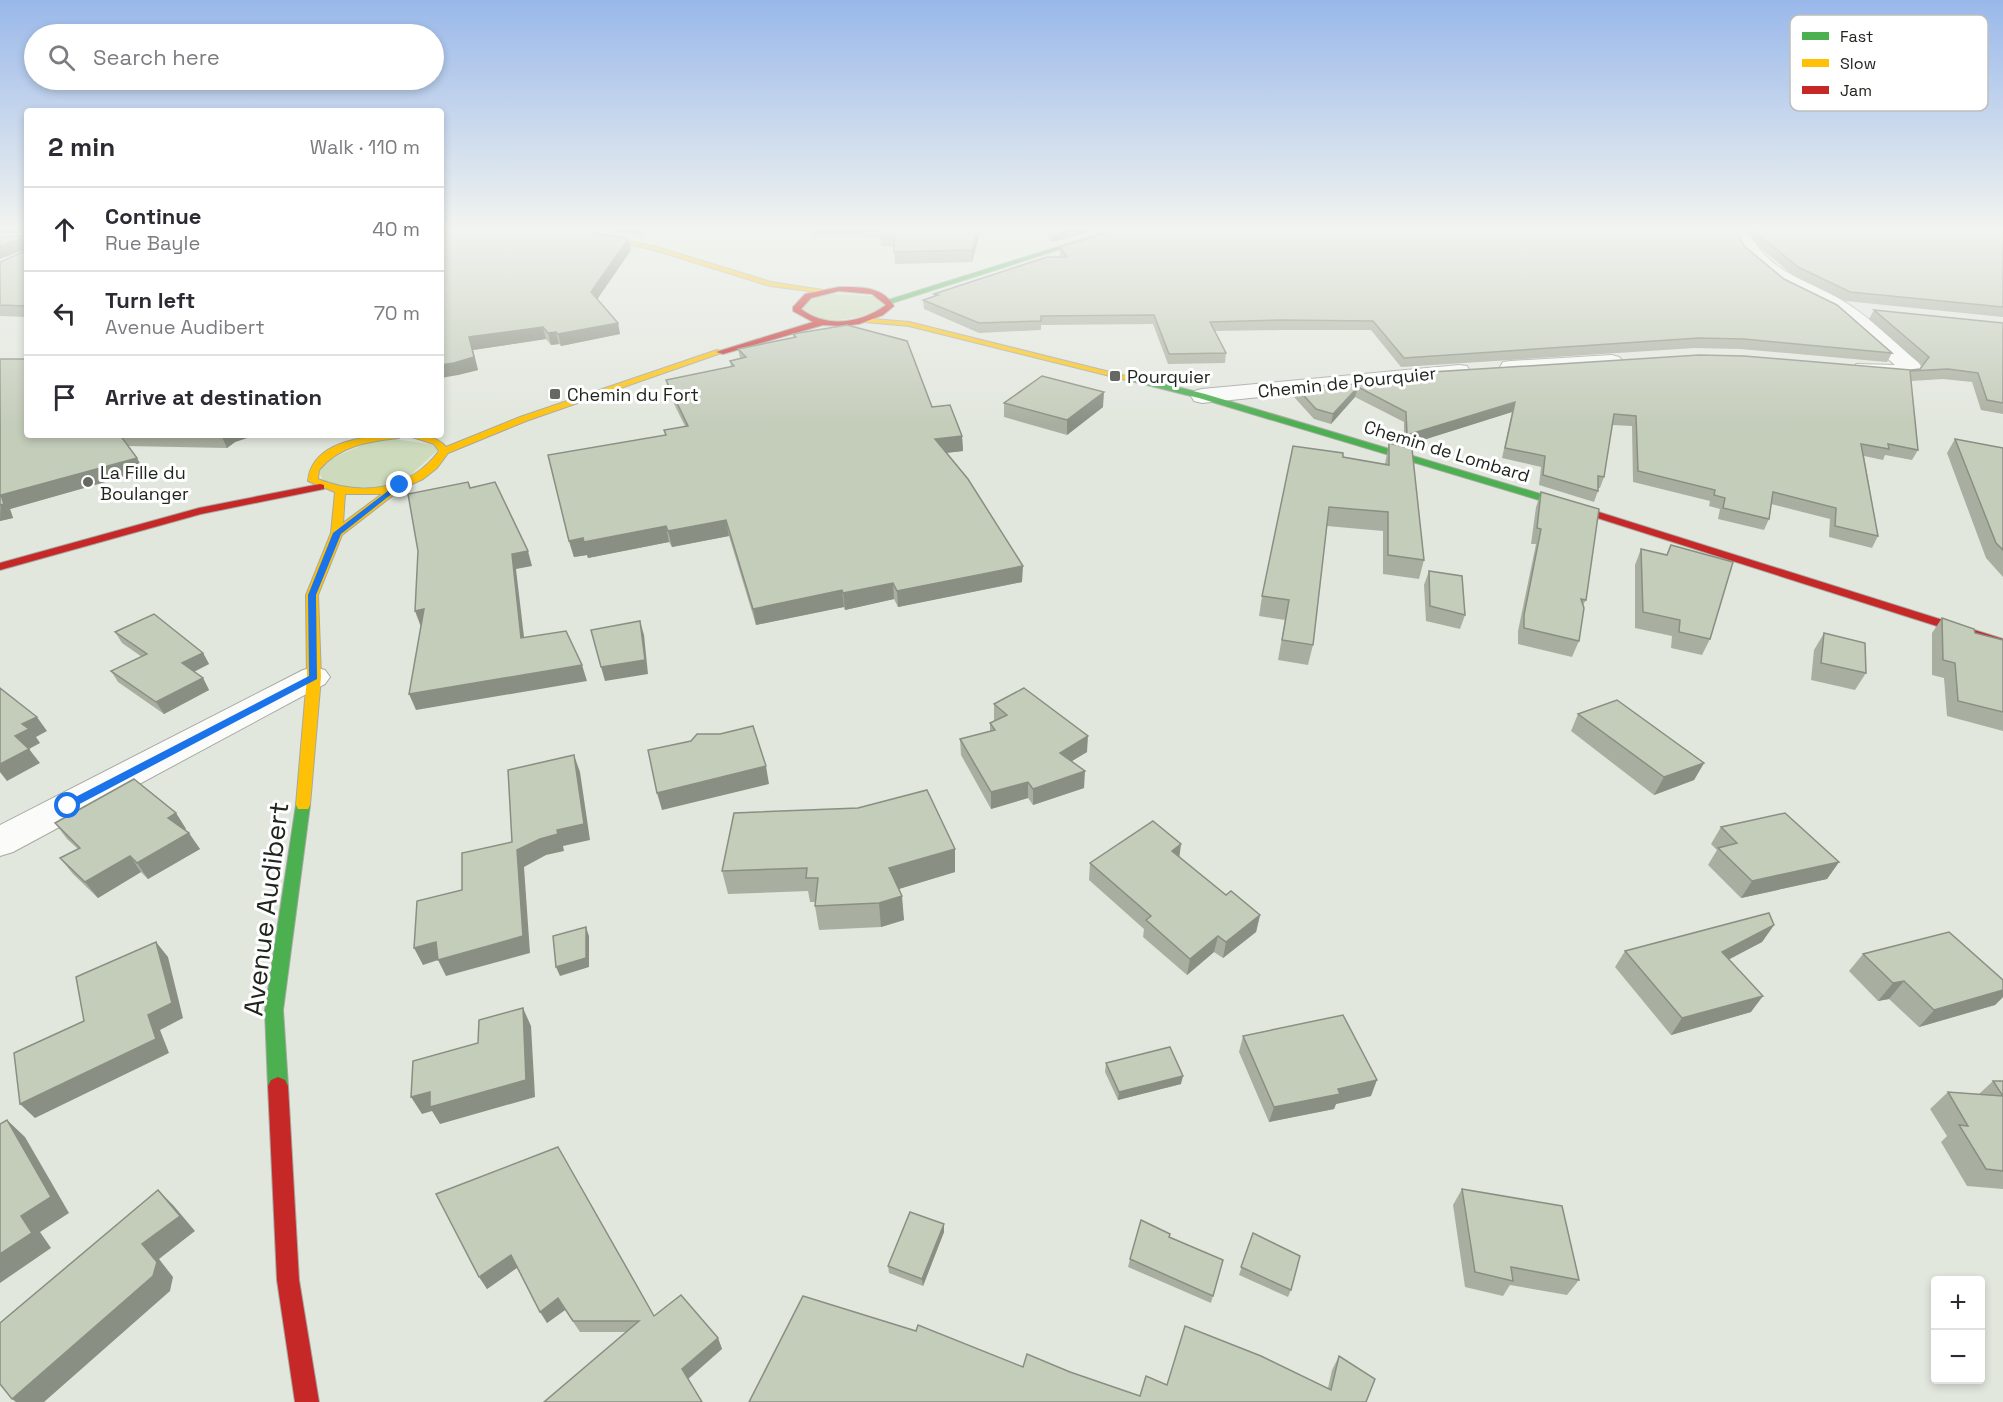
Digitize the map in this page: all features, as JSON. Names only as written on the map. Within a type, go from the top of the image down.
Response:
[{"type":"main road","points":[[783,294],[823,322]]},
{"type":"main road","points":[[503,411],[799,307],[819,294]]},
{"type":"main road","name":"Chemin de Lombard","points":[[873,294],[909,324]]},
{"type":"main road","points":[[444,451],[473,437],[695,360],[823,322],[865,320],[888,306],[923,294]]},
{"type":"main road","name":"Chemin de Lombard","points":[[865,320],[909,324],[1202,396],[1645,528],[2003,643]]},
{"type":"main road","points":[[295,471],[315,466],[352,440],[368,438]]},
{"type":"main road","points":[[337,533],[400,485],[433,469],[442,460],[444,451],[437,441],[429,438]]},
{"type":"main road","points":[[315,466],[312,474],[313,481],[320,487]]},
{"type":"main road","points":[[0,567],[165,518],[275,493],[320,487],[340,492],[369,492],[400,485]]},
{"type":"main road","name":"Avenue Audibert","points":[[307,1402],[288,1280],[274,1010],[303,806],[314,677],[312,595],[337,533],[340,492]]},
{"type":"main road","points":[[154,509],[199,496]]},
{"type":"main road","points":[[0,553],[64,534]]},
{"type":"street","points":[[1813,294],[1841,308],[1911,368],[1905,372],[1849,368]]},
{"type":"street","points":[[1841,308],[1876,312]]},
{"type":"street","name":"Chemin de Pourquier","points":[[1202,396],[1564,363],[1634,360]]},
{"type":"street","points":[[0,842],[314,677]]},
{"type":"green space","points":[[815,294],[885,297],[882,314],[823,322],[796,305]]},
{"type":"green space","points":[[378,438],[442,446],[400,485],[329,490],[315,466]]},
{"type":"building","points":[[0,294],[24,294],[24,306],[0,305]]},
{"type":"building","points":[[444,294],[593,294],[618,323],[558,334],[548,333],[543,327],[469,337],[474,357],[444,365]]},
{"type":"building","points":[[936,294],[1815,294],[1837,305],[1892,353],[1744,339],[1699,338],[1404,358],[1373,321],[1281,320],[1210,322],[1226,353],[1169,354],[1154,315],[1041,316],[1041,321],[979,323],[923,300],[938,295]]},
{"type":"building","points":[[1875,294],[2003,294],[2003,307]]},
{"type":"building","points":[[1874,310],[2003,323],[2003,403],[1987,400],[1978,373],[1948,369],[1910,371],[1918,450],[1888,444],[1889,449],[1861,444],[1878,536],[1835,526],[1836,508],[1773,492],[1769,519],[1723,508],[1725,498],[1714,495],[1715,490],[1638,471],[1636,416],[1614,414],[1604,477],[1598,476],[1598,491],[1543,475],[1545,456],[1505,448],[1515,402],[1407,435],[1406,412],[1358,387],[1333,414],[1316,409],[1296,387],[1423,381],[1416,373],[1699,355],[1744,356],[1920,369],[1929,357]]},
{"type":"building","points":[[847,325],[907,341],[932,407],[950,405],[962,436],[935,439],[968,479],[1023,566],[897,591],[893,583],[843,593],[842,590],[753,609],[726,520],[668,531],[666,526],[584,542],[583,538],[569,541],[548,455],[666,435],[664,430],[688,426],[666,380],[734,366],[730,361],[746,357],[738,349],[796,337],[793,334]]},
{"type":"building","points":[[0,359],[24,359],[24,438],[122,438],[137,458],[1,495],[4,504],[0,505]]},
{"type":"building","points":[[1042,376],[1104,392],[1067,420],[1004,403]]},
{"type":"building","points":[[1955,439],[2003,448],[2003,550],[1996,543]]},
{"type":"building","points":[[1389,443],[1412,449],[1424,560],[1388,555],[1388,512],[1329,507],[1313,645],[1282,640],[1289,600],[1262,596],[1293,446],[1343,453],[1343,457],[1389,465]]},
{"type":"building","points":[[468,482],[470,488],[495,482],[528,551],[512,554],[521,638],[566,631],[582,665],[409,694],[424,609],[415,611],[418,551],[408,494]]},
{"type":"building","points":[[1541,492],[1599,509],[1586,600],[1581,599],[1584,608],[1579,641],[1524,628],[1524,615],[1541,529],[1537,528]]},
{"type":"building","points":[[1671,545],[1733,562],[1710,639],[1679,632],[1680,620],[1643,612],[1641,549],[1667,555]]},
{"type":"building","points":[[1429,571],[1462,576],[1465,615],[1430,606]]},
{"type":"building","points":[[154,614],[203,653],[182,663],[203,678],[156,702],[111,671],[147,654],[115,632]]},
{"type":"building","points":[[1942,618],[1974,629],[1975,633],[2003,640],[2003,712],[1958,701],[1955,663],[1943,660]]},
{"type":"building","points":[[640,621],[645,660],[601,667],[591,630]]},
{"type":"building","points":[[1824,633],[1865,643],[1866,673],[1821,663]]},
{"type":"building","points":[[0,688],[37,717],[22,724],[29,729],[15,736],[29,749],[0,764]]},
{"type":"building","points":[[1024,688],[1088,736],[1060,753],[1085,771],[1033,789],[1028,782],[991,792],[960,739],[995,730],[990,723],[1007,715],[994,704]]},
{"type":"building","points":[[1617,700],[1704,763],[1664,777],[1578,714]]},
{"type":"building","points":[[753,726],[766,766],[657,793],[648,750],[691,741],[697,734],[720,734]]},
{"type":"building","points":[[574,755],[584,824],[557,830],[558,834],[540,839],[517,850],[523,936],[438,960],[436,942],[414,948],[417,901],[462,890],[462,853],[512,842],[508,770]]},
{"type":"building","points":[[134,779],[176,813],[168,818],[189,833],[137,863],[130,856],[85,882],[60,858],[80,848],[55,823]]},
{"type":"building","points":[[927,790],[955,849],[889,868],[902,896],[879,903],[815,906],[818,878],[806,878],[807,868],[722,871],[734,813],[858,808]]},
{"type":"building","points":[[1785,813],[1839,862],[1752,881],[1718,848],[1737,843],[1721,827]]},
{"type":"building","points":[[1153,821],[1181,844],[1172,851],[1226,895],[1231,891],[1260,915],[1226,942],[1218,936],[1190,959],[1146,920],[1151,916],[1090,863]]},
{"type":"building","points":[[1769,913],[1774,925],[1722,952],[1763,996],[1682,1018],[1625,951]]},
{"type":"building","points":[[586,927],[586,958],[556,967],[553,936]]},
{"type":"building","points":[[1949,932],[2003,980],[2003,990],[1934,1010],[1904,981],[1893,983],[1863,954]]},
{"type":"building","points":[[156,942],[172,1003],[148,1015],[156,1039],[20,1104],[14,1053],[84,1021],[76,977]]},
{"type":"building","points":[[523,1008],[526,1080],[430,1107],[430,1092],[411,1097],[413,1061],[478,1043],[479,1020]]},
{"type":"building","points":[[1343,1015],[1377,1080],[1338,1089],[1340,1094],[1274,1107],[1243,1036]]},
{"type":"building","points":[[1170,1047],[1183,1076],[1119,1092],[1106,1063]]},
{"type":"building","points":[[1993,1081],[2003,1081],[2003,1096]]},
{"type":"building","points":[[1948,1092],[2003,1096],[2003,1171],[1986,1169],[1959,1125],[1968,1126]]},
{"type":"building","points":[[7,1120],[51,1197],[21,1216],[32,1233],[0,1254],[0,1124]]},
{"type":"building","points":[[558,1147],[654,1316],[681,1295],[718,1338],[682,1369],[702,1402],[544,1402],[639,1321],[573,1321],[558,1298],[540,1312],[511,1255],[479,1277],[436,1194]]},
{"type":"building","points":[[1462,1189],[1562,1206],[1579,1280],[1511,1267],[1513,1281],[1475,1272]]},
{"type":"building","points":[[158,1190],[180,1216],[142,1244],[157,1262],[153,1276],[12,1399],[0,1384],[0,1323]]},
{"type":"building","points":[[910,1212],[944,1224],[922,1279],[888,1266]]},
{"type":"building","points":[[1141,1220],[1170,1234],[1169,1237],[1223,1260],[1213,1296],[1130,1259]]},
{"type":"building","points":[[1253,1233],[1300,1256],[1291,1290],[1241,1267]]},
{"type":"building","points":[[803,1296],[916,1331],[918,1325],[1023,1367],[1027,1354],[1070,1372],[1140,1396],[1146,1376],[1167,1385],[1185,1326],[1261,1356],[1331,1390],[1339,1356],[1375,1379],[1366,1402],[749,1402]]},
{"type":"traffic: fast","points":[[889,301],[910,294]]},
{"type":"traffic: fast","points":[[1130,378],[1202,396],[1570,506]]},
{"type":"traffic: fast","points":[[278,1086],[274,1010],[303,805]]},
{"type":"traffic: slow","points":[[865,320],[909,324],[1130,378]]},
{"type":"traffic: slow","points":[[444,451],[523,419],[720,352]]},
{"type":"traffic: slow","points":[[376,438],[352,444],[331,454],[314,470],[313,481],[329,488],[366,493],[403,485],[420,477],[433,466],[444,451],[437,442],[422,438]]},
{"type":"traffic: slow","points":[[337,533],[400,485]]},
{"type":"traffic: slow","points":[[303,805],[314,677],[312,595],[337,533],[340,492]]},
{"type":"traffic: jam","points":[[815,294],[808,296],[796,309],[817,321],[843,324],[869,319],[890,306],[880,294]]},
{"type":"traffic: jam","points":[[720,352],[823,322]]},
{"type":"traffic: jam","points":[[0,567],[199,511],[320,487]]},
{"type":"traffic: jam","points":[[1570,506],[2003,643]]},
{"type":"traffic: jam","points":[[278,1086],[288,1280],[307,1402]]},
{"type":"place","name":"Pourquier","points":[[1115,376]]},
{"type":"place","name":"Chemin du Fort","points":[[555,394]]},
{"type":"place","name":"La Fille du Boulanger","points":[[88,482]]},
{"type":"route","points":[[68,806],[314,677],[312,595],[337,533],[400,485]]}]
